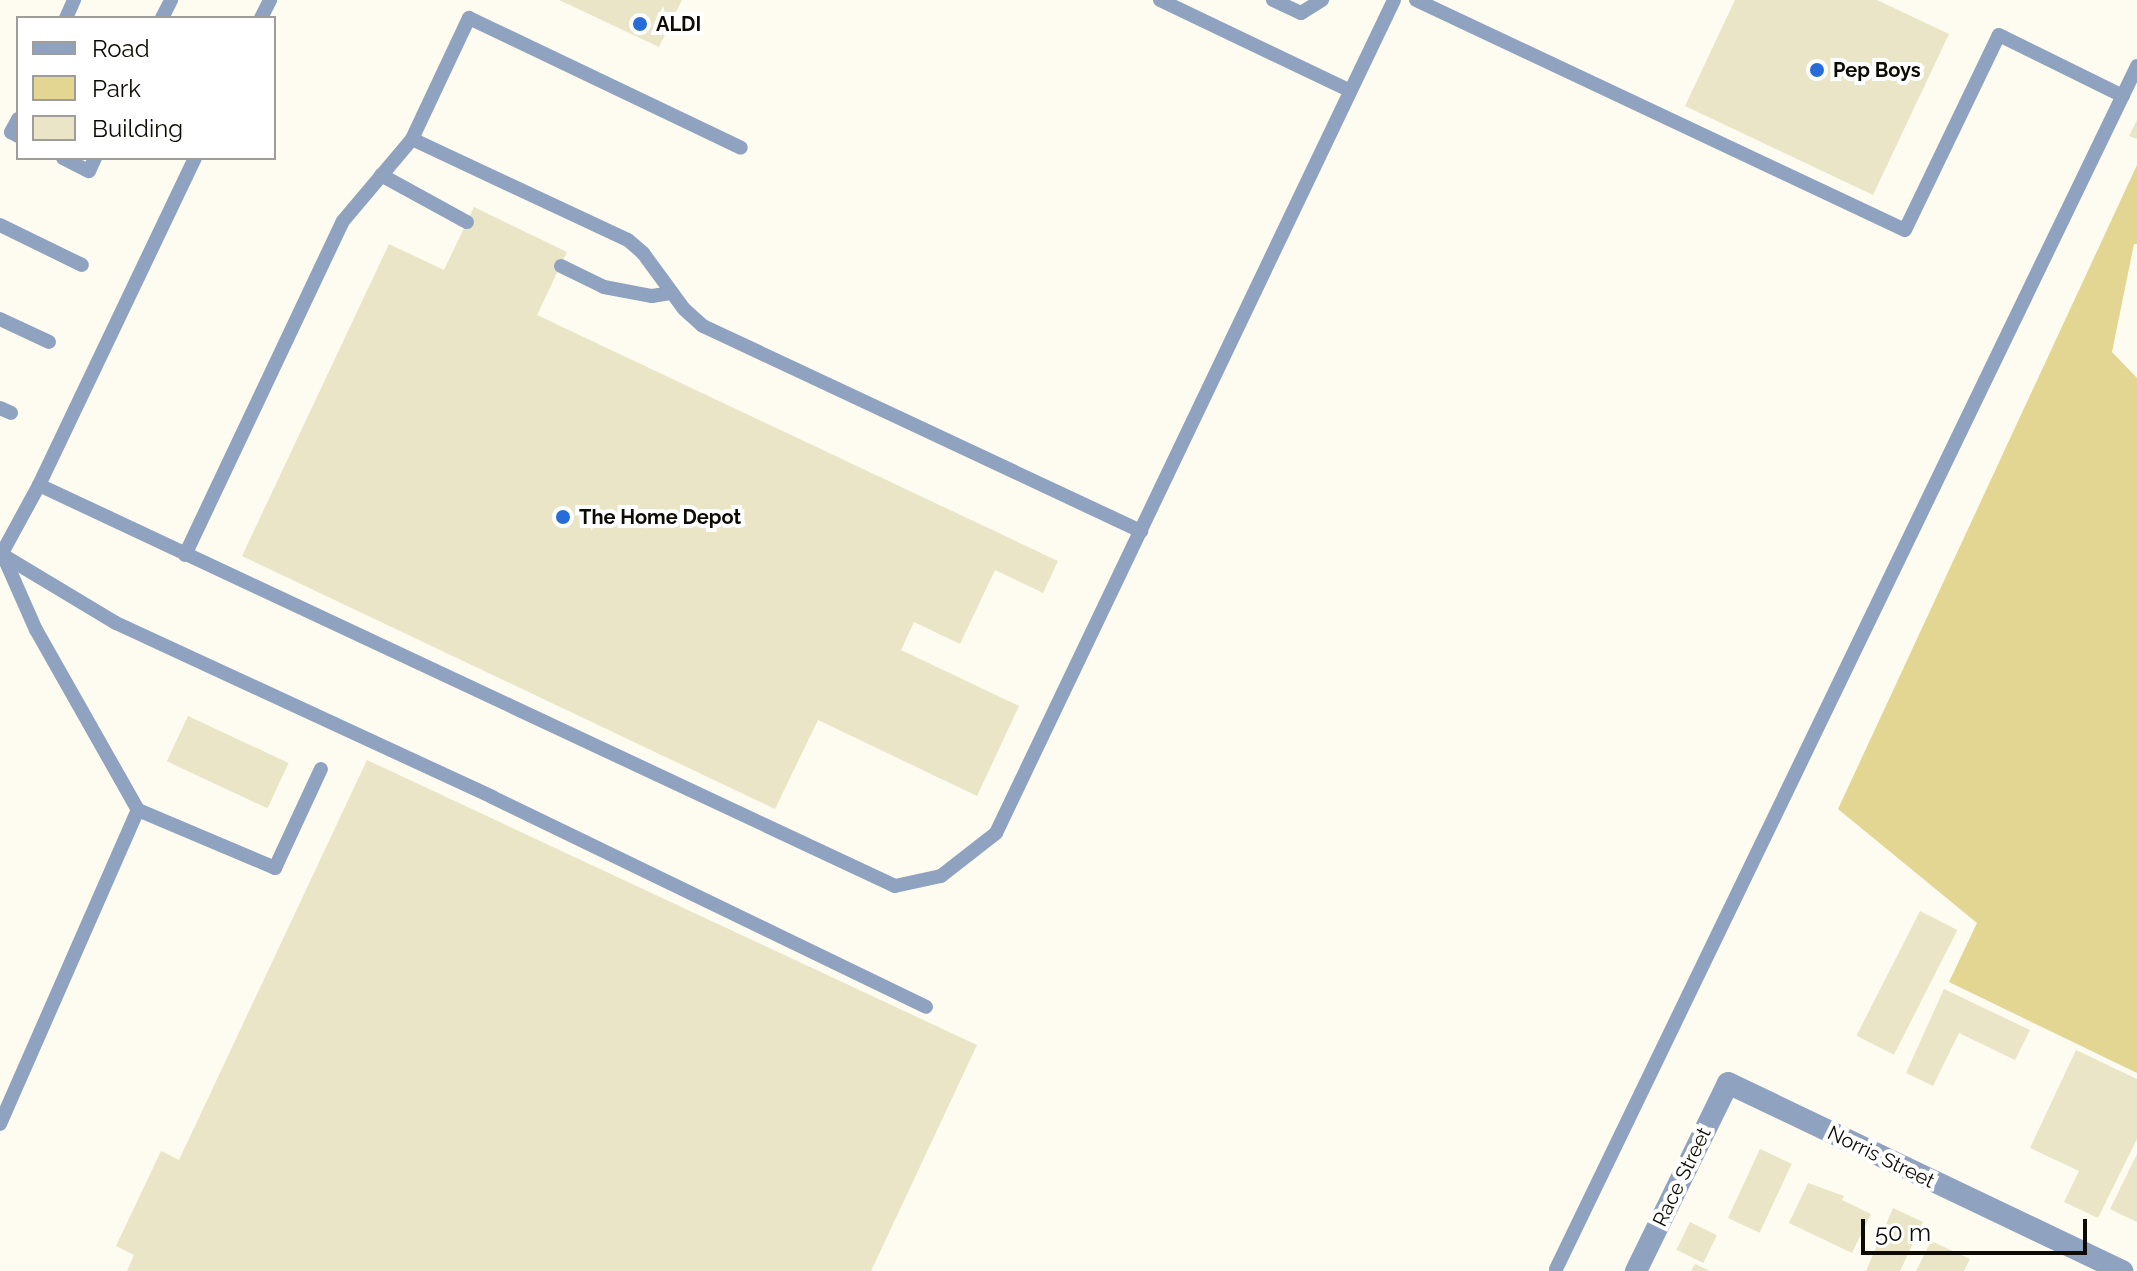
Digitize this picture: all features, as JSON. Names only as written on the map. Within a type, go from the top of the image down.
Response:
[{"type":"street","name":"Race Street","points":[[1636,1271],[1728,1083]]},
{"type":"street","name":"Norris Street","points":[[1728,1083],[2122,1271]]},
{"type":"lane","points":[[1160,0],[1349,90]]},
{"type":"lane","points":[[1273,0],[1301,13],[1322,0]]},
{"type":"lane","points":[[39,485],[895,886],[941,876],[996,833],[1394,0]]},
{"type":"lane","points":[[1416,0],[1905,230],[1999,35],[2123,96]]},
{"type":"lane","points":[[185,555],[343,221],[412,139],[469,18],[741,148]]},
{"type":"lane","points":[[1556,1269],[2137,66]]},
{"type":"lane","points":[[412,139],[628,240],[643,253],[672,293],[703,326],[1141,531]]},
{"type":"lane","points":[[67,160],[89,171],[94,160]]},
{"type":"lane","points":[[1,554],[39,485],[194,160]]},
{"type":"lane","points":[[381,175],[467,222]]},
{"type":"lane","points":[[0,225],[82,265]]},
{"type":"lane","points":[[561,266],[604,287],[652,296],[672,293]]},
{"type":"lane","points":[[0,319],[49,342]]},
{"type":"lane","points":[[0,521],[16,528]]},
{"type":"lane","points":[[1,554],[36,630],[64,673],[138,810],[275,868],[321,769]]},
{"type":"lane","points":[[1,554],[116,623],[492,797],[926,1007]]},
{"type":"lane","points":[[0,1124],[138,810]]},
{"type":"green space","points":[[2137,165],[2137,244],[2134,244],[2112,352],[2137,378],[2137,1073],[1949,982],[1977,923],[1838,809]]},
{"type":"building","name":"ALDI","points":[[559,0],[682,0],[659,47]]},
{"type":"building","name":"Pep Boys","points":[[1735,0],[1877,0],[1949,34],[1873,195],[1685,106]]},
{"type":"building","points":[[2137,120],[2137,139],[2129,136]]},
{"type":"building","name":"The Home Depot","points":[[474,207],[567,252],[537,315],[1058,561],[1043,593],[995,570],[960,644],[914,622],[901,650],[1019,706],[977,796],[818,720],[775,809],[242,556],[389,244],[444,270]]},
{"type":"building","points":[[188,716],[289,763],[267,808],[167,761]]},
{"type":"building","points":[[367,760],[977,1045],[871,1271],[127,1271],[134,1255],[116,1246],[161,1151],[179,1160]]},
{"type":"building","points":[[1920,911],[1957,930],[1894,1055],[1856,1036]]},
{"type":"building","points":[[1944,989],[2030,1030],[2015,1060],[1959,1033],[1933,1086],[1906,1073]]},
{"type":"building","points":[[2076,1050],[2137,1079],[2137,1139],[2098,1218],[2064,1202],[2079,1171],[2030,1148]]},
{"type":"building","points":[[1760,1149],[1792,1164],[1760,1233],[1728,1218]]},
{"type":"building","points":[[2137,1154],[2137,1222],[2110,1209]]},
{"type":"building","points":[[1808,1183],[1844,1196],[1842,1200],[1871,1214],[1852,1253],[1789,1223]]},
{"type":"building","points":[[1893,1208],[1923,1222],[1900,1271],[1866,1271]]},
{"type":"building","points":[[1690,1222],[1717,1235],[1703,1263],[1676,1250]]},
{"type":"building","points":[[1931,1241],[1970,1259],[1964,1271],[1916,1271]]},
{"type":"building","points":[[1695,1264],[1710,1271],[1691,1271]]},
{"type":"place","name":"ALDI","points":[[640,24]]},
{"type":"place","name":"Pep Boys","points":[[1817,70]]},
{"type":"place","name":"The Home Depot","points":[[563,517]]}]
